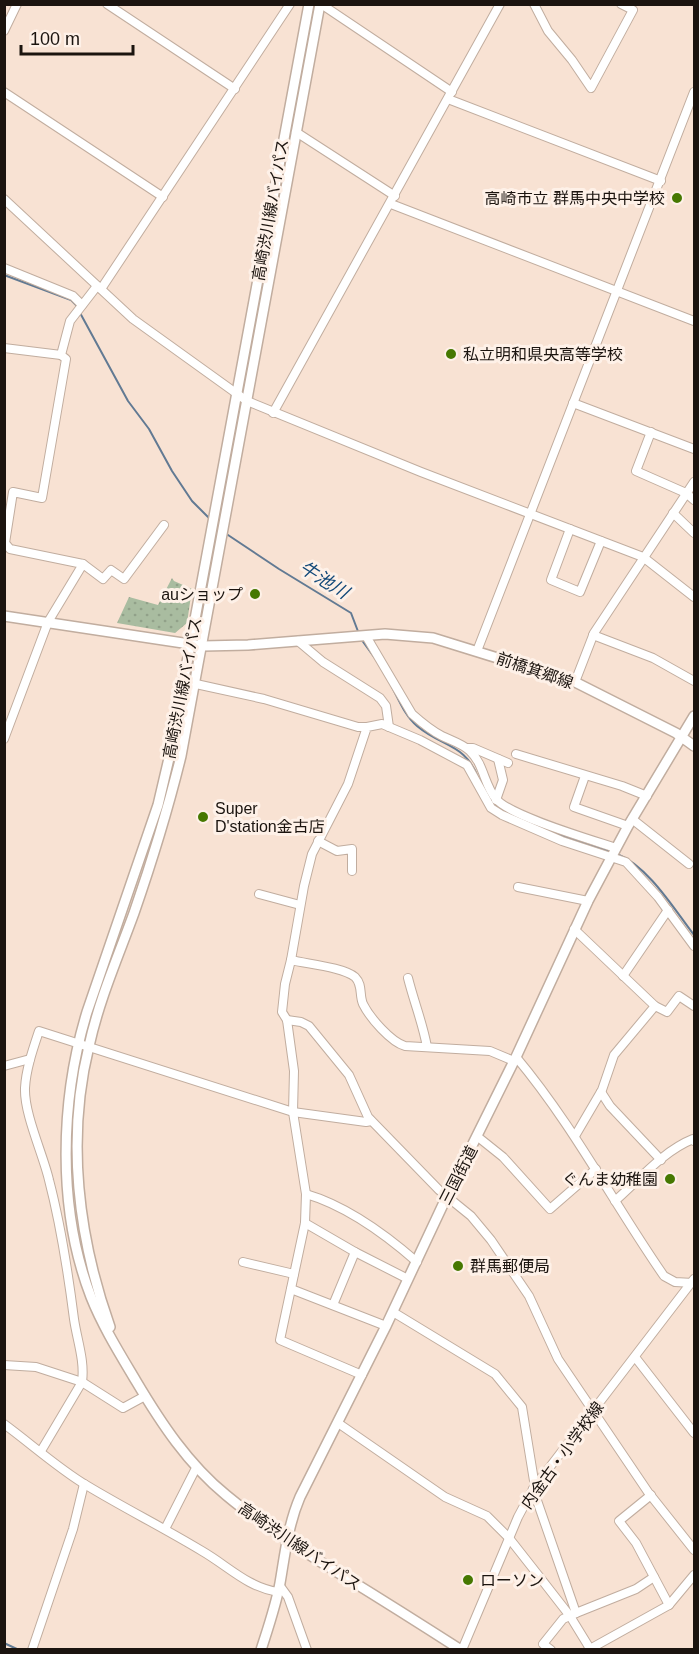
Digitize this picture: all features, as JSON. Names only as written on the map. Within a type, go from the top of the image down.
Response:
[{"type":"main road","name":"高崎渋川線バイパス","points":[[309,4],[191,645],[158,805],[87,1012],[76,1153],[80,1204],[93,1270],[105,1314],[122,1357],[164,1425],[196,1468],[225,1495],[287,1541],[462,1650]]},
{"type":"main road","name":"高崎渋川線バイパス","points":[[83,1045],[168,808],[196,684],[321,4]]},
{"type":"main road","points":[[4,616],[191,645],[248,645],[298,641]]},
{"type":"main road","name":"前橋箕郷線","points":[[298,641],[401,634],[433,638],[575,682],[681,736],[694,746]]},
{"type":"main road","name":"三国街道","points":[[261,1650],[279,1589],[294,1509],[478,1137],[588,901],[630,823],[694,716]]},
{"type":"street","points":[[4,31],[17,4]]},
{"type":"street","points":[[107,4],[235,88]]},
{"type":"street","points":[[61,355],[68,328],[80,308],[99,287],[163,196],[290,4]]},
{"type":"street","points":[[321,4],[450,96],[661,181]]},
{"type":"street","points":[[273,413],[500,4]]},
{"type":"street","points":[[534,4],[548,31],[591,88],[633,10],[621,4]]},
{"type":"street","points":[[4,92],[163,196]]},
{"type":"street","points":[[477,651],[694,92]]},
{"type":"street","points":[[296,132],[395,196]]},
{"type":"street","points":[[4,199],[146,329],[248,401],[273,413],[643,557],[694,597]]},
{"type":"street","points":[[391,204],[694,321]]},
{"type":"street","points":[[4,268],[74,296],[80,308]]},
{"type":"street","points":[[4,348],[61,355],[66,359],[42,498],[9,492],[5,543],[10,549],[83,564],[103,579],[111,570],[124,579],[164,525]]},
{"type":"street","points":[[573,403],[694,447]]},
{"type":"street","points":[[651,432],[636,471],[687,493],[694,500]]},
{"type":"street","points":[[575,682],[593,635],[694,482]]},
{"type":"street","points":[[673,513],[694,533]]},
{"type":"street","points":[[570,529],[551,580],[580,592],[601,541]]},
{"type":"street","points":[[4,739],[48,622],[83,564]]},
{"type":"street","points":[[593,635],[653,658],[694,681]]},
{"type":"street","points":[[365,636],[412,714],[423,724],[454,742],[508,763]]},
{"type":"street","points":[[298,641],[323,662],[380,698],[386,706],[390,727]]},
{"type":"street","points":[[196,684],[264,699],[358,727],[382,724],[390,727],[467,765],[486,801],[491,808],[502,815],[562,841],[614,853]]},
{"type":"street","points":[[362,1375],[280,1340],[305,1223],[306,1194],[293,1112],[294,1071],[287,1020],[282,1012],[285,984],[308,868],[318,841],[348,784],[367,727]]},
{"type":"street","points":[[448,754],[454,742]]},
{"type":"street","points":[[468,748],[478,759],[496,800],[509,808],[614,853],[626,862],[668,910],[694,946]]},
{"type":"street","points":[[516,754],[622,786],[646,796]]},
{"type":"street","points":[[496,800],[503,780],[498,759]]},
{"type":"street","points":[[585,776],[574,807],[630,823],[689,864]]},
{"type":"street","points":[[318,841],[337,851],[352,849],[352,871]]},
{"type":"street","points":[[518,887],[588,901]]},
{"type":"street","points":[[260,894],[300,904]]},
{"type":"street","points":[[623,976],[668,910]]},
{"type":"street","points":[[574,929],[655,1006],[667,1012],[679,996],[694,1006]]},
{"type":"street","points":[[291,960],[347,973],[356,978],[360,985],[362,1003],[390,1039],[405,1046],[490,1051],[515,1059],[540,1086],[553,1108],[575,1136],[664,1276],[675,1282],[694,1282]]},
{"type":"street","points":[[408,978],[427,1047]]},
{"type":"street","points":[[575,1136],[601,1092],[614,1055],[655,1006]]},
{"type":"street","points":[[287,1020],[302,1022],[309,1026],[349,1075],[371,1121],[447,1196],[471,1216],[492,1240],[529,1296],[558,1359],[651,1495],[694,1550]]},
{"type":"street","points":[[42,1451],[82,1382],[84,1371],[75,1327],[64,1244],[49,1177],[26,1103],[25,1088],[30,1059],[39,1031],[293,1112],[371,1121]]},
{"type":"street","points":[[4,1066],[30,1059]]},
{"type":"street","points":[[601,1092],[610,1106],[661,1160]]},
{"type":"street","points":[[478,1137],[503,1157],[550,1209],[596,1169]]},
{"type":"street","points":[[615,1201],[682,1143],[693,1139],[694,1141]]},
{"type":"street","points":[[306,1194],[323,1199],[388,1237],[417,1262]]},
{"type":"street","points":[[305,1223],[408,1279]]},
{"type":"street","points":[[333,1305],[355,1252]]},
{"type":"street","points":[[243,1262],[294,1274]]},
{"type":"street","name":"内金古・小学校線","points":[[462,1650],[509,1538],[534,1488],[694,1282]]},
{"type":"street","points":[[291,1289],[386,1326]]},
{"type":"street","points":[[393,1312],[495,1374],[522,1407],[534,1488],[573,1615],[588,1648],[669,1605],[694,1575]]},
{"type":"street","points":[[635,1357],[694,1432]]},
{"type":"street","points":[[4,1365],[36,1367],[82,1382],[123,1408],[145,1396]]},
{"type":"street","points":[[338,1423],[445,1497],[487,1516],[509,1538],[573,1615]]},
{"type":"street","points":[[5,1426],[84,1484],[209,1555],[244,1580],[258,1588],[279,1589],[288,1597],[307,1650]]},
{"type":"street","points":[[165,1529],[196,1468]]},
{"type":"street","points":[[32,1650],[73,1528],[84,1484]]},
{"type":"street","points":[[651,1495],[619,1521],[636,1543],[669,1605]]},
{"type":"street","points":[[551,1650],[543,1644],[563,1619],[636,1589],[654,1577]]},
{"type":"green space","points":[[172,578],[192,589],[187,623],[175,633],[117,623],[129,597],[158,605]]},
{"type":"waterway","name":"牛池川","points":[[4,275],[71,300],[77,306]]},
{"type":"waterway","name":"牛池川","points":[[79,311],[128,401],[149,429],[172,471],[192,501],[210,519]]},
{"type":"waterway","name":"牛池川","points":[[225,533],[351,613],[359,634]]},
{"type":"waterway","name":"牛池川","points":[[361,639],[377,661]]},
{"type":"waterway","name":"牛池川","points":[[392,687],[409,718],[427,733],[461,752],[474,768],[479,780]]},
{"type":"waterway","name":"牛池川","points":[[491,800],[530,824],[612,852]]},
{"type":"waterway","name":"牛池川","points":[[617,854],[650,878],[694,935]]},
{"type":"waterway","points":[[4,1643],[19,1650]]},
{"type":"place","name":"高崎市立 群馬中央中学校","points":[[677,198]]},
{"type":"place","name":"私立明和県央高等学校","points":[[451,354]]},
{"type":"place","name":"auショップ","points":[[255,594]]},
{"type":"place","name":"Super D'station金古店","points":[[203,817]]},
{"type":"place","name":"ぐんま幼稚園","points":[[670,1179]]},
{"type":"place","name":"群馬郵便局","points":[[458,1266]]},
{"type":"place","name":"ローソン","points":[[468,1580]]}]
